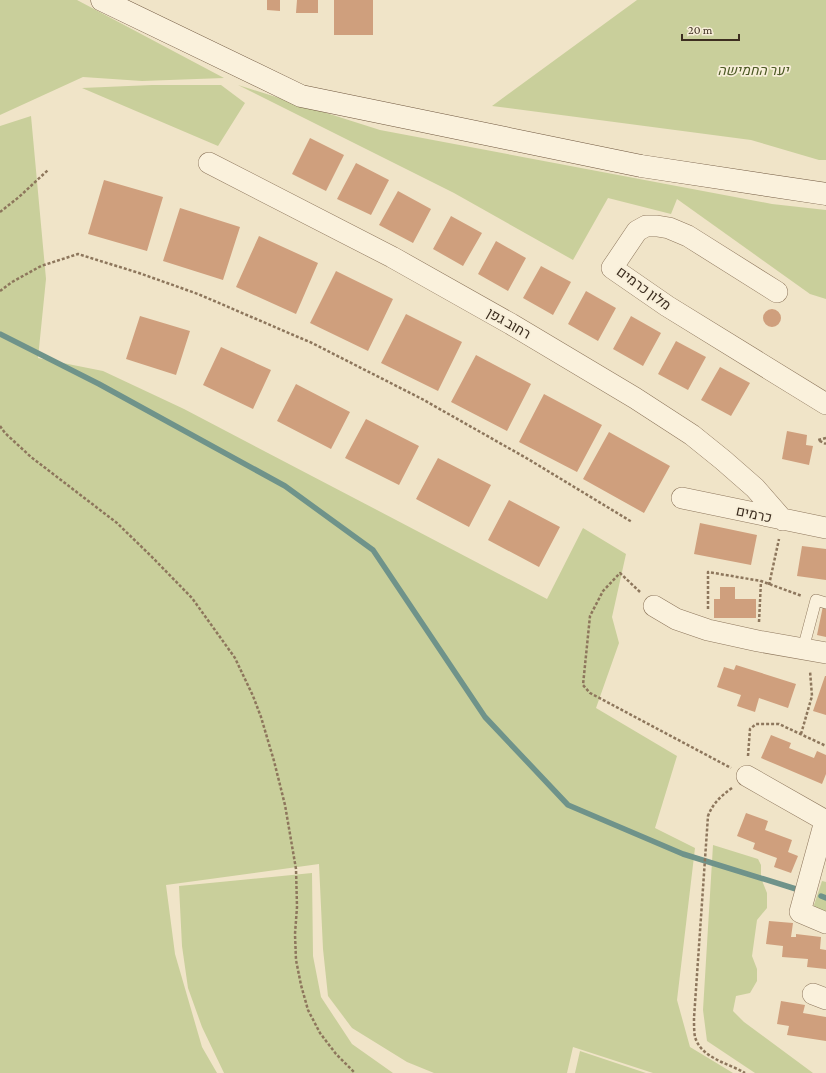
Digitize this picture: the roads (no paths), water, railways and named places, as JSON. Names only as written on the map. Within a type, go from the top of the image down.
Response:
[{"type":"main road","points":[[102,0],[301,96],[641,166],[804,192],[826,194]]},
{"type":"street","name":"רחוב גפן","points":[[209,163],[392,257],[511,324],[635,398],[692,435],[723,460],[755,488],[783,520]]},
{"type":"street","name":"מלון כרמים","points":[[778,292],[688,236],[669,228],[657,226],[646,226],[637,231],[612,268],[673,310],[826,404]]},
{"type":"street","name":"כרמים","points":[[682,498],[826,528]]},
{"type":"street","points":[[654,606],[676,618],[708,630],[814,651]]},
{"type":"street","points":[[747,776],[825,821],[800,912],[826,923]]},
{"type":"lane","points":[[814,651],[821,602]]},
{"type":"waterway","points":[[0,334],[99,384],[285,486],[373,550],[485,717],[568,805],[683,854],[796,889]]},
{"type":"waterway","points":[[821,896],[826,898]]},
{"type":"park label","name":"יער החמישה","points":[[753,70]]}]
